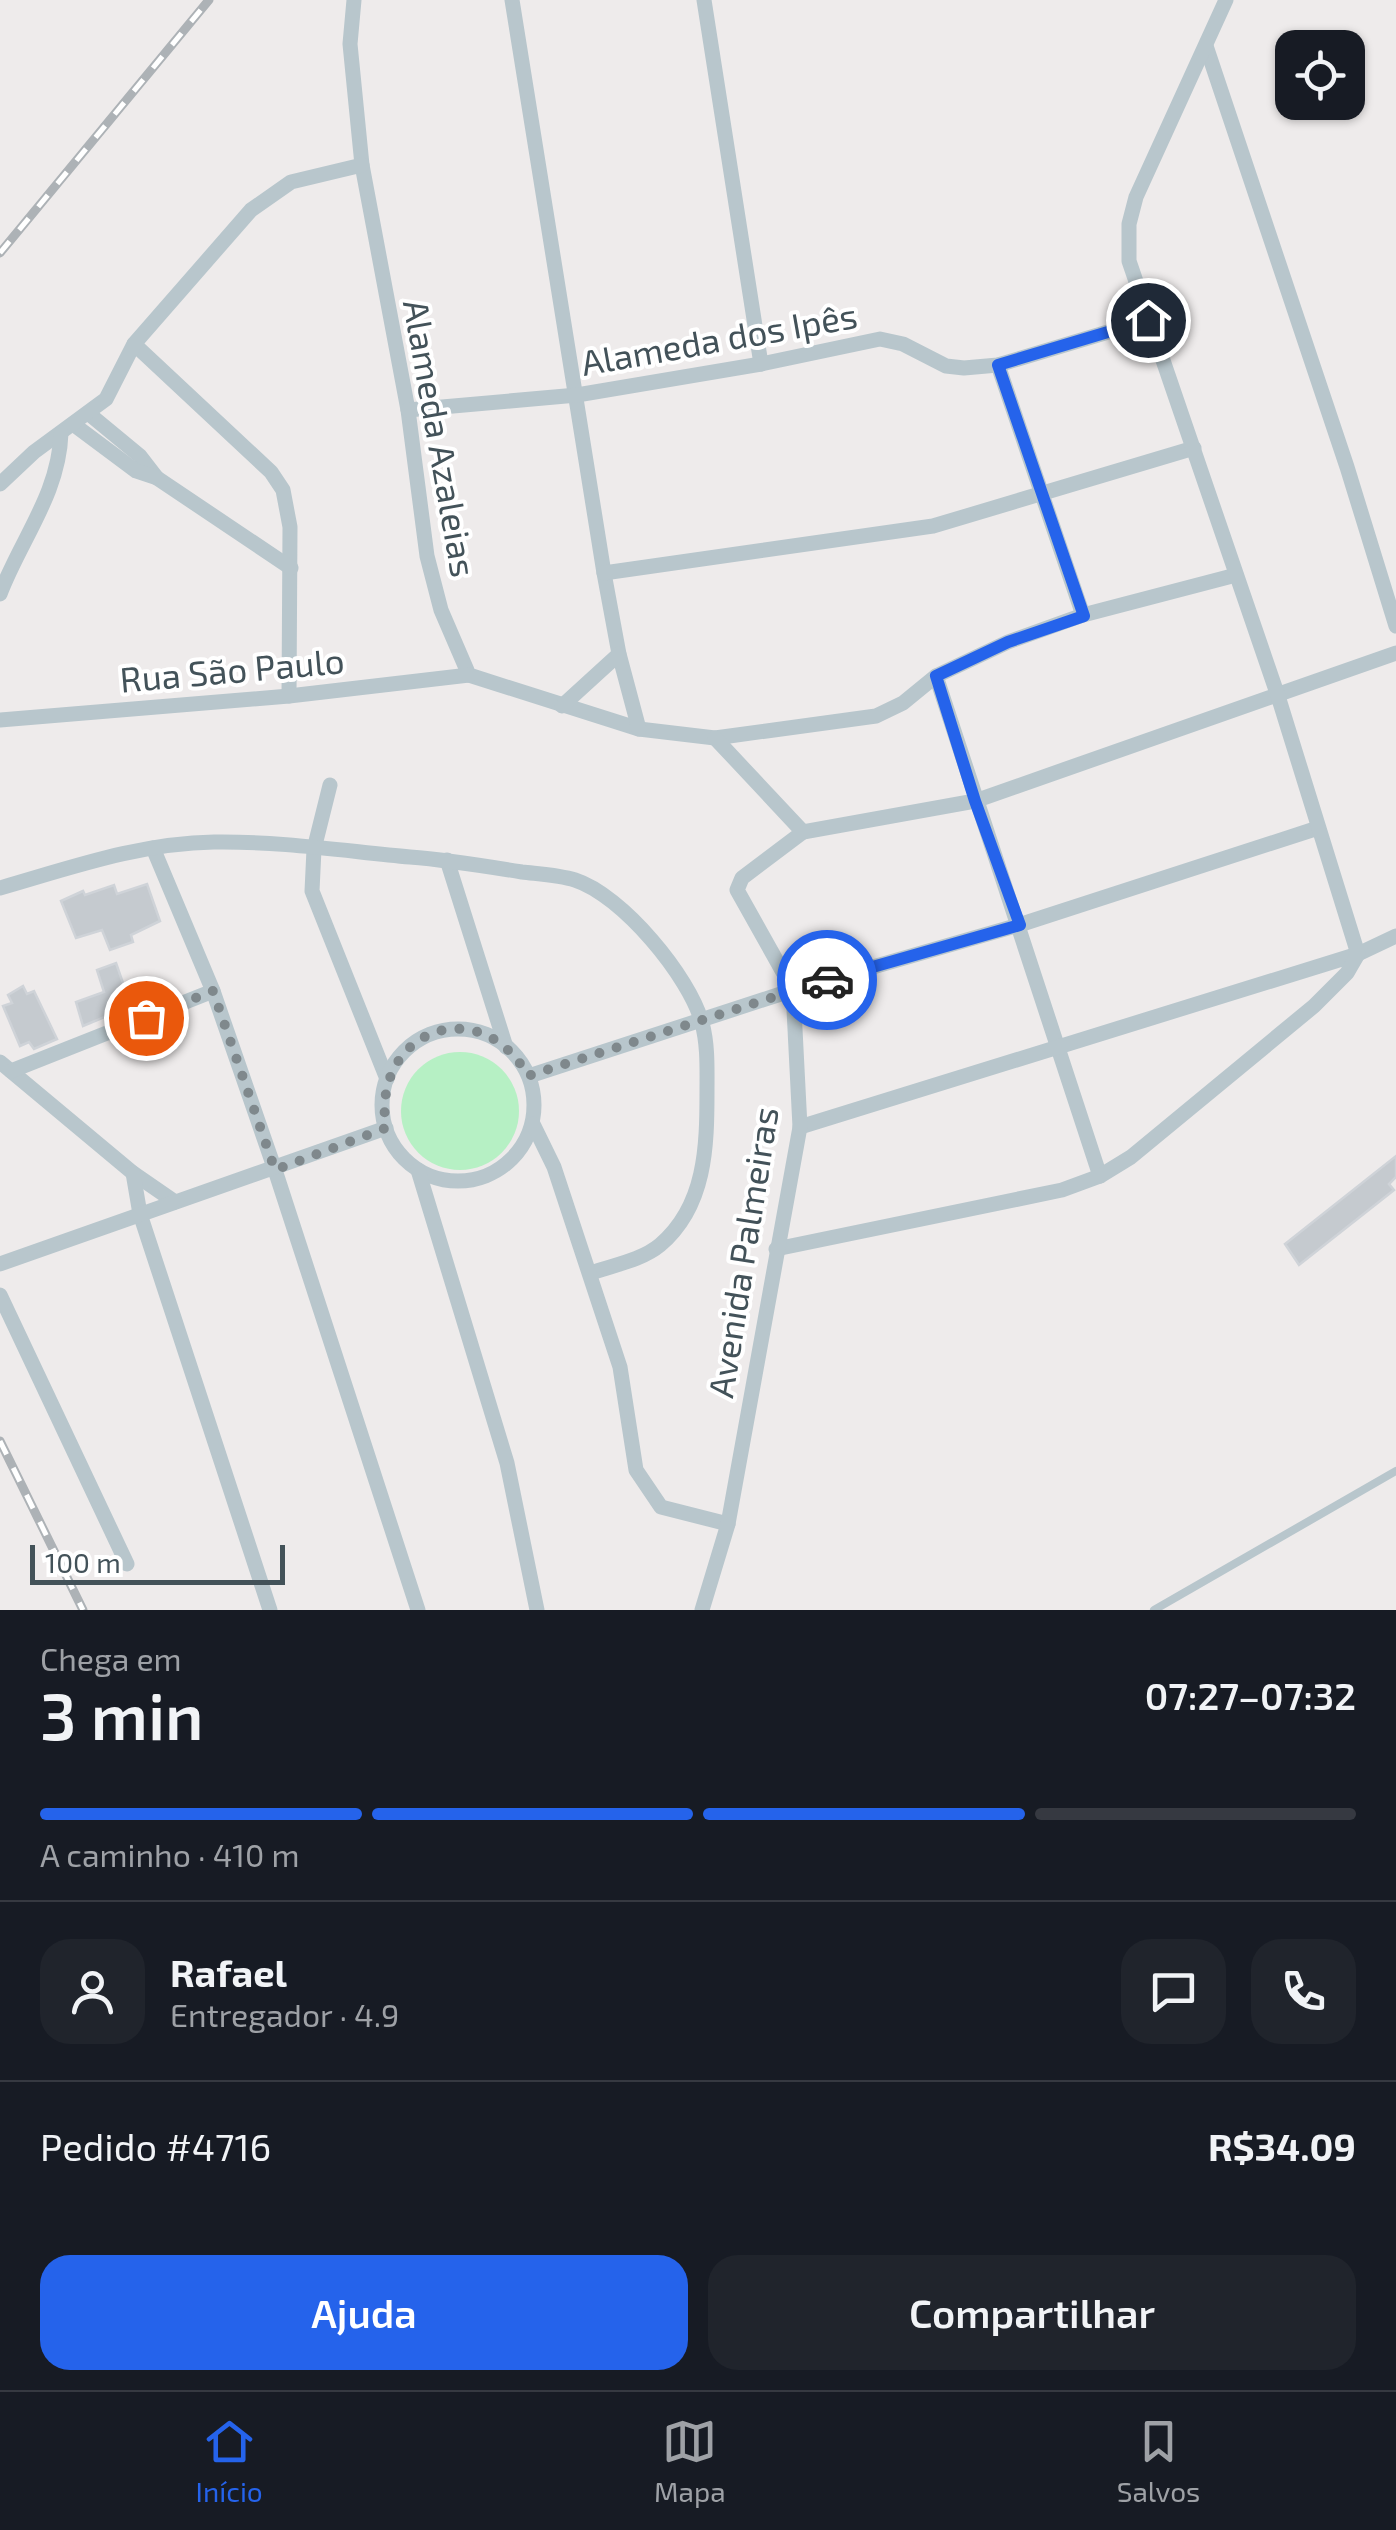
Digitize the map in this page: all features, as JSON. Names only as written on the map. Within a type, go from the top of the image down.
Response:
[{"type":"street","name":"Alameda Azaleias","points":[[354,0],[350,44],[362,165],[408,410],[427,556],[441,610],[469,676]]},
{"type":"street","points":[[512,0],[604,574],[639,729]]},
{"type":"street","points":[[704,0],[761,364]]},
{"type":"street","points":[[776,1249],[1062,1190],[1100,1176],[1132,1156],[1314,1006],[1348,972],[1358,954],[1278,696],[1130,261],[1129,224],[1136,196],[1226,0]]},
{"type":"street","points":[[1206,46],[1396,626]]},
{"type":"street","points":[[0,484],[106,398],[134,344],[251,210],[291,182],[362,165]]},
{"type":"street","name":"Alameda dos Ipês","points":[[408,410],[577,396],[880,339],[903,344],[946,366],[998,365],[1148,320]]},
{"type":"street","points":[[134,344],[271,472],[288,504],[289,696]]},
{"type":"street","points":[[998,365],[1084,616]]},
{"type":"street","points":[[88,412],[140,456],[157,478]]},
{"type":"street","points":[[67,428],[136,471],[157,478],[291,568]]},
{"type":"street","points":[[0,594],[35,527],[54,479],[67,428]]},
{"type":"street","points":[[604,574],[932,526],[1194,448]]},
{"type":"street","points":[[469,676],[639,729],[715,738],[876,716],[903,703],[936,676],[1008,642],[1084,616],[1236,575]]},
{"type":"street","points":[[715,738],[802,832],[975,801],[1396,653]]},
{"type":"street","points":[[562,706],[619,654]]},
{"type":"street","name":"Rua São Paulo","points":[[0,720],[289,696],[469,676]]},
{"type":"street","points":[[936,676],[1100,1176]]},
{"type":"street","points":[[330,784],[310,875],[315,905],[387,1078]]},
{"type":"street","points":[[528,1076],[793,990],[1020,925],[1318,828]]},
{"type":"street","name":"Avenida Palmeiras","points":[[702,1610],[728,1524],[800,1127],[793,990],[737,890],[742,878],[802,832]]},
{"type":"street","points":[[0,888],[154,848],[261,842],[447,860],[574,880],[598,890],[650,937],[702,1022],[708,1068],[707,1150],[700,1183],[680,1224],[647,1254],[591,1273]]},
{"type":"street","points":[[154,848],[213,991],[418,1610]]},
{"type":"street","points":[[447,860],[506,1047],[528,1076],[534,1099],[533,1124],[519,1152],[503,1168],[483,1178],[461,1182],[439,1179],[418,1170],[398,1152],[386,1128],[382,1104],[387,1078],[396,1060],[428,1035],[448,1030],[469,1030],[506,1047]]},
{"type":"street","points":[[800,1127],[1358,954],[1396,936]]},
{"type":"street","points":[[5,1067],[213,991]]},
{"type":"street","points":[[5,1067],[132,1173],[176,1202]]},
{"type":"street","points":[[533,1124],[554,1168],[620,1367],[636,1470],[661,1506],[728,1524]]},
{"type":"street","points":[[0,1264],[386,1128]]},
{"type":"street","points":[[519,1152],[554,1168]]},
{"type":"street","points":[[418,1170],[507,1462],[537,1610]]},
{"type":"street","points":[[132,1173],[140,1214],[270,1610]]},
{"type":"street","points":[[0,1295],[127,1564]]},
{"type":"lane","points":[[1154,1610],[1396,1471]]},
{"type":"green space","points":[[460,1052],[483,1056],[502,1069],[515,1088],[519,1111],[515,1134],[502,1153],[483,1166],[460,1170],[437,1166],[418,1153],[405,1134],[401,1111],[405,1088],[418,1069],[437,1056]]},
{"type":"building","points":[[147,884],[160,921],[131,935],[133,942],[110,950],[102,930],[76,938],[61,901],[83,891],[85,895],[114,885],[117,894]]},
{"type":"building","points":[[116,963],[131,1006],[83,1026],[76,1002],[104,992],[97,970]]},
{"type":"building","points":[[23,986],[27,994],[34,991],[57,1039],[34,1049],[29,1042],[20,1046],[3,1006],[12,1003],[8,995]]},
{"type":"building","points":[[1396,1156],[1396,1177],[1389,1184],[1394,1190],[1299,1265],[1285,1244]]},
{"type":"railway","points":[[0,253],[209,0]]},
{"type":"railway","points":[[0,1441],[83,1610]]},
{"type":"way so far","points":[[146,1018],[213,991],[275,1170],[386,1128],[382,1104],[387,1078],[396,1060],[428,1035],[469,1030],[489,1036],[519,1060],[528,1076],[827,980]]},
{"type":"route","points":[[827,980],[1020,925],[975,801],[936,676],[1008,642],[1084,616],[998,365],[1148,320]]}]
